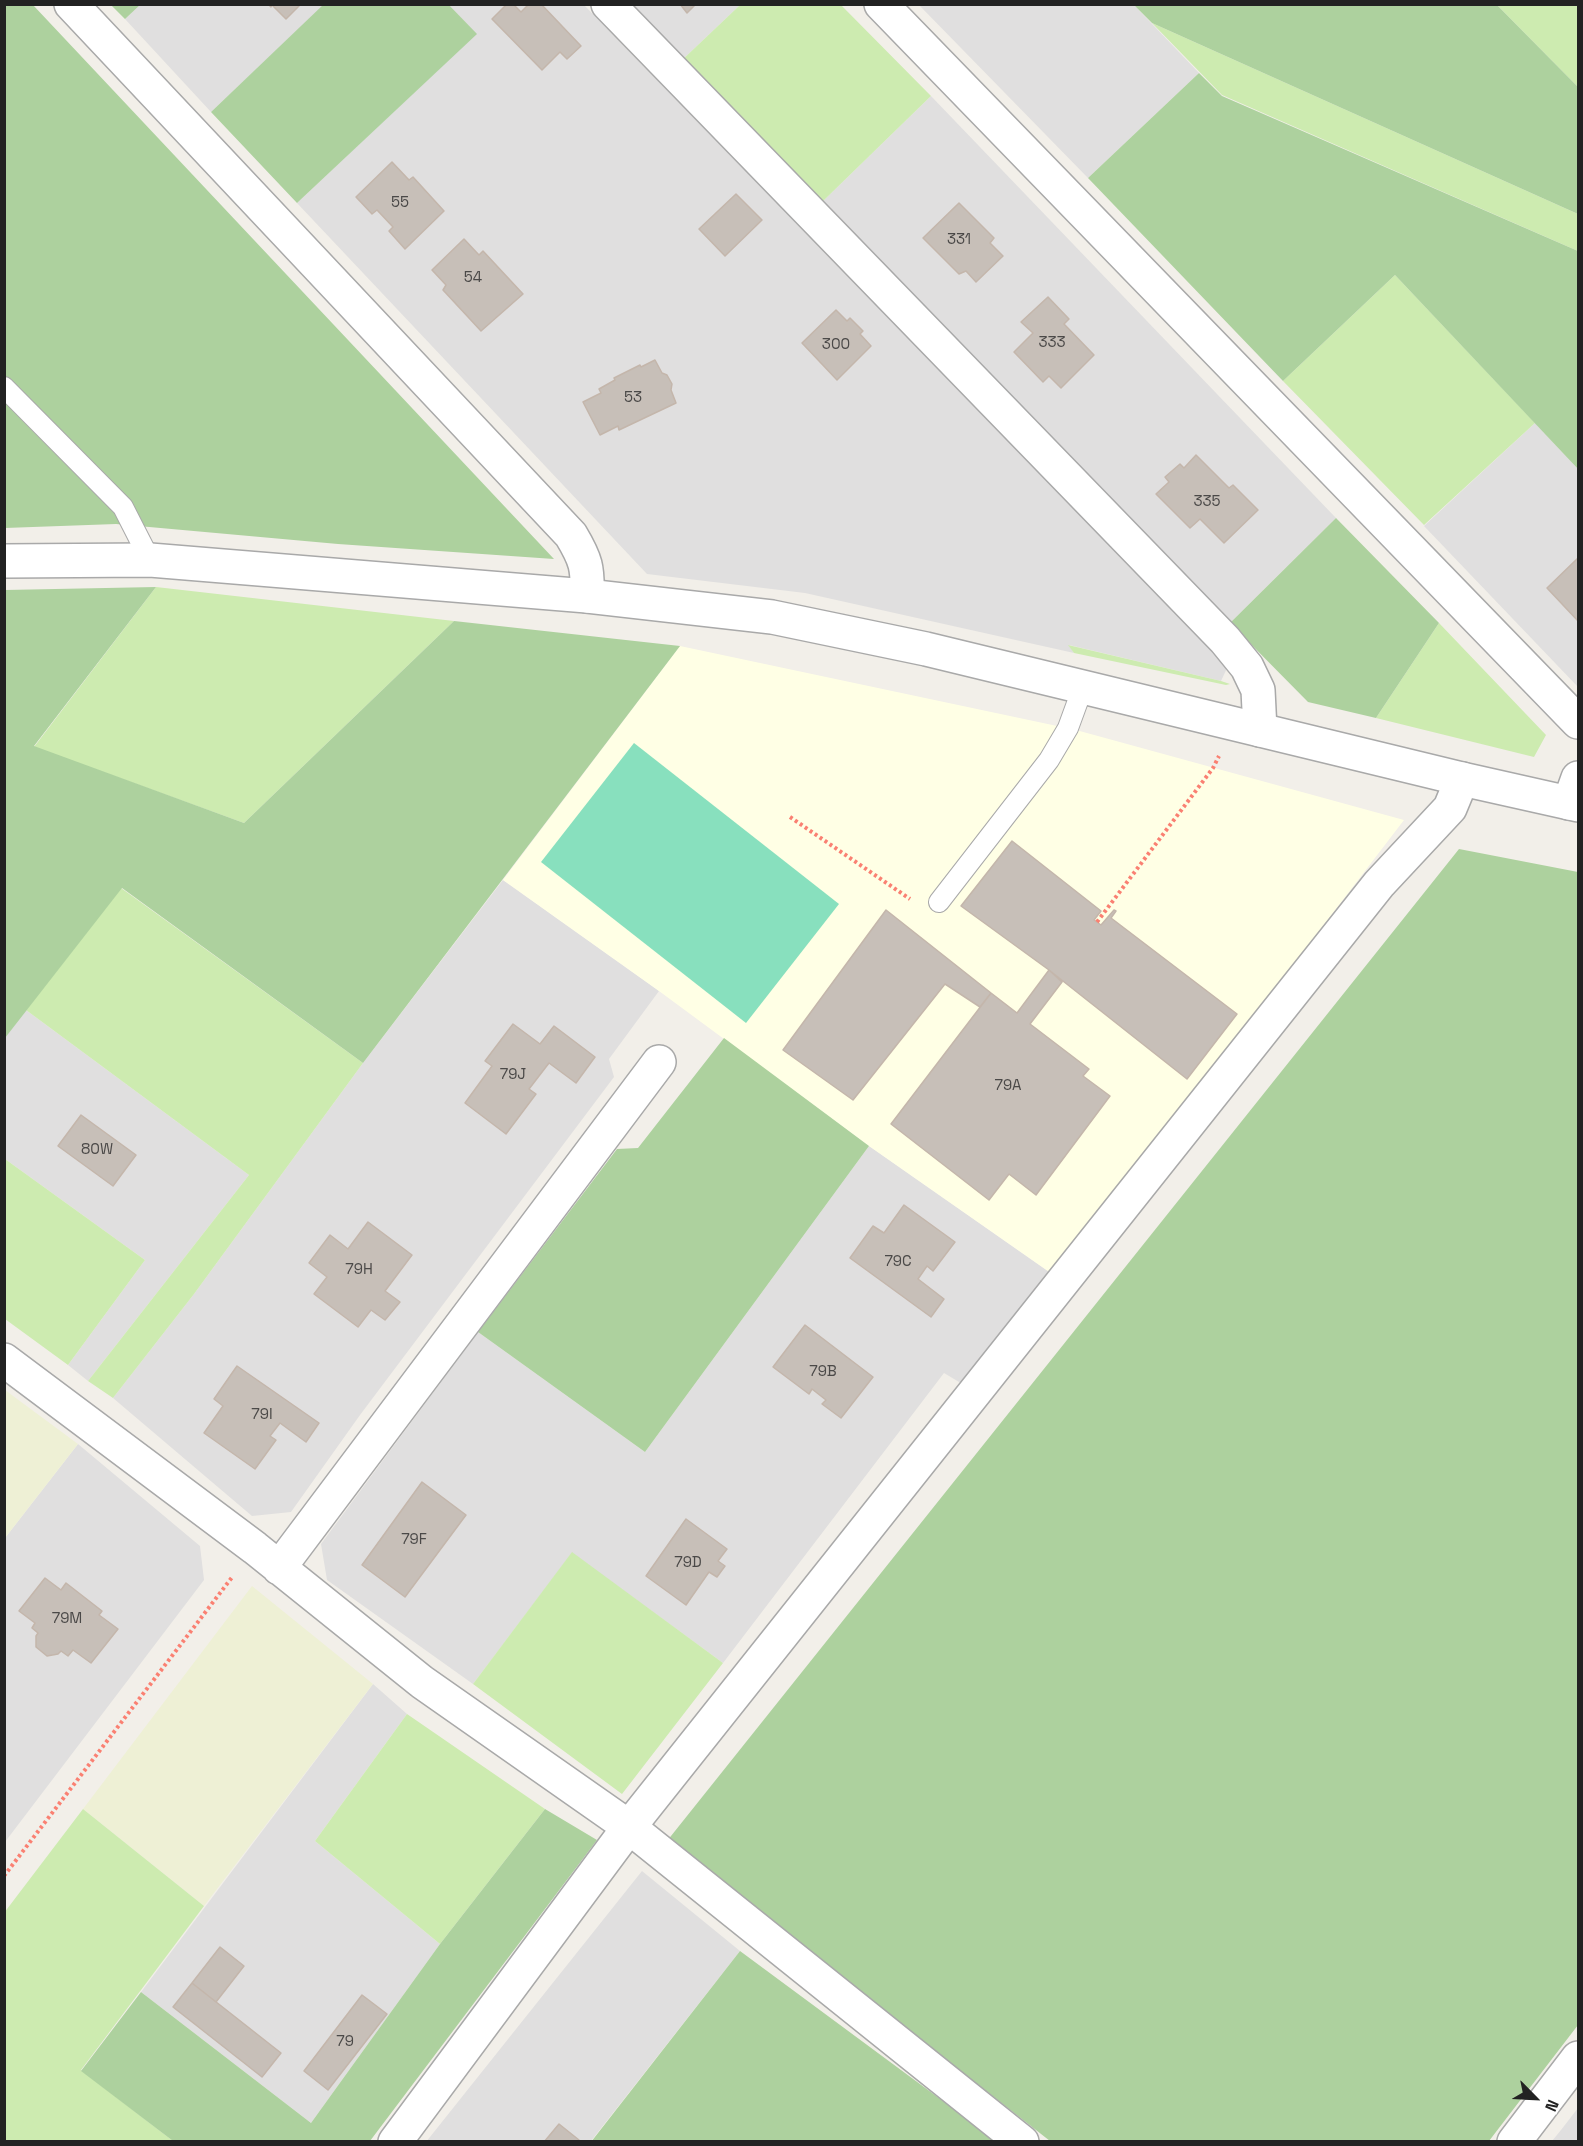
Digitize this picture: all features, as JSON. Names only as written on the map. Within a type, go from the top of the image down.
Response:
[{"type":"street","points":[[71,4],[571,535],[588,571],[587,596]]},
{"type":"street","points":[[608,4],[1225,640],[1247,667],[1258,690],[1260,730]]},
{"type":"street","points":[[881,4],[1578,722]]},
{"type":"street","points":[[4,561],[150,560],[587,596],[772,617],[915,647],[1462,779],[1575,796]]},
{"type":"street","points":[[395,2142],[629,1827],[1379,884],[1450,808],[1462,779]]},
{"type":"street","points":[[267,1558],[659,1062]]},
{"type":"street","points":[[4,1359],[267,1558],[422,1682],[629,1827],[1022,2142]]},
{"type":"street","points":[[1514,2142],[1578,2058]]},
{"type":"lane","points":[[4,387],[123,507],[150,560]]},
{"type":"lane","points":[[939,902],[1050,760],[1068,728],[1083,687]]},
{"type":"path","points":[[1097,922],[1213,768],[1223,749]]},
{"type":"path","points":[[790,817],[930,913],[939,902]]},
{"type":"path","points":[[4,1876],[267,1558]]},
{"type":"shaded area","points":[[140,5],[324,5],[211,112],[125,19]]},
{"type":"shaded area","points":[[449,5],[584,5],[1228,666],[1221,681],[1069,645],[1074,653],[805,593],[647,574],[297,203],[476,34]]},
{"type":"shaded area","points":[[626,5],[740,5],[680,62]]},
{"type":"shaded area","points":[[919,5],[1134,5],[1199,73],[1088,178]]},
{"type":"shaded area","points":[[931,96],[1336,518],[1230,623],[820,204]]},
{"type":"shaded area","points":[[1535,423],[1578,469],[1578,687],[1424,526]]},
{"type":"shaded area","points":[[680,646],[1076,730],[1404,820],[1055,1276],[869,1146],[659,991],[503,880]]},
{"type":"shaded area","points":[[503,880],[659,991],[609,1059],[614,1077],[360,1415],[291,1512],[252,1516],[113,1398],[194,1294],[363,1063]]},
{"type":"shaded area","points":[[26,1010],[249,1175],[88,1381],[68,1365],[145,1260],[5,1159],[4,1038]]},
{"type":"shaded area","points":[[869,1146],[1055,1276],[969,1388],[944,1373],[723,1663],[572,1553],[473,1684],[327,1580],[321,1544],[478,1332],[645,1452]]},
{"type":"shaded area","points":[[5,1390],[78,1444],[5,1538]]},
{"type":"shaded area","points":[[78,1444],[200,1546],[204,1580],[5,1842],[5,1538]]},
{"type":"shaded area","points":[[252,1586],[373,1684],[204,1906],[83,1809]]},
{"type":"shaded area","points":[[373,1684],[407,1714],[315,1841],[440,1944],[311,2123],[141,1992]]},
{"type":"shaded area","points":[[642,1871],[740,1951],[591,2141],[426,2142]]},
{"type":"shaded area","points":[[1578,2108],[1578,2141],[1552,2141],[1561,2130]]},
{"type":"green space","points":[[324,4],[449,5],[477,34],[297,203],[211,112]]},
{"type":"green space","points":[[4,5],[33,5],[554,559],[338,544],[116,524],[5,528]]},
{"type":"green space","points":[[111,5],[140,5],[125,19]]},
{"type":"green space","points":[[740,5],[841,5],[931,96],[820,204],[680,62]]},
{"type":"green space","points":[[1134,5],[1497,5],[1578,87],[1578,214],[1152,23]]},
{"type":"green space","points":[[1497,5],[1578,5],[1578,87]]},
{"type":"green space","points":[[1152,23],[1578,214],[1578,251],[1222,95]]},
{"type":"green space","points":[[1199,73],[1222,96],[1578,251],[1578,469],[1395,275],[1283,381],[1088,178]]},
{"type":"green space","points":[[1395,275],[1535,423],[1424,525],[1283,381]]},
{"type":"green space","points":[[1336,518],[1439,623],[1376,718],[1308,702],[1230,623]]},
{"type":"green space","points":[[156,587],[454,621],[244,823],[34,747]]},
{"type":"green space","points":[[156,587],[34,746],[244,823],[454,621],[680,646],[363,1063],[122,888],[5,1038],[5,590]]},
{"type":"green space","points":[[1439,623],[1546,735],[1534,757],[1376,718]]},
{"type":"green space","points":[[1068,645],[1221,681],[1230,684],[1074,653]]},
{"type":"green space","points":[[634,743],[839,904],[746,1023],[541,862]]},
{"type":"green space","points":[[1459,849],[1578,872],[1578,2025],[1489,2141],[1050,2141],[667,1841]]},
{"type":"green space","points":[[121,888],[363,1063],[194,1294],[113,1398],[88,1381],[249,1175],[26,1010]]},
{"type":"green space","points":[[724,1038],[869,1146],[645,1452],[478,1332],[617,1149],[638,1148]]},
{"type":"green space","points":[[5,1159],[145,1260],[68,1365],[5,1319]]},
{"type":"green space","points":[[572,1552],[723,1663],[622,1794],[473,1684]]},
{"type":"green space","points":[[407,1714],[545,1809],[440,1944],[315,1841]]},
{"type":"green space","points":[[83,1809],[204,1906],[81,2070],[173,2141],[5,2141],[4,1913]]},
{"type":"green space","points":[[545,1809],[597,1840],[370,2141],[173,2141],[81,2071],[141,1992],[311,2123],[440,1944]]},
{"type":"green space","points":[[740,1951],[997,2141],[591,2142]]},
{"type":"building","points":[[268,4],[301,4],[286,19]]},
{"type":"building","points":[[507,4],[513,4],[521,12],[529,4],[541,4],[581,46],[567,59],[560,52],[542,70],[492,19]]},
{"type":"building","points":[[680,4],[696,4],[687,13]]},
{"type":"building","points":[[392,162],[409,180],[413,177],[444,211],[405,249],[389,231],[393,227],[377,210],[372,214],[356,197]]},
{"type":"building","points":[[736,194],[762,220],[725,256],[699,229]]},
{"type":"building","points":[[959,203],[994,238],[990,243],[1003,256],[976,282],[966,271],[959,274],[923,238]]},
{"type":"building","points":[[464,239],[479,255],[483,251],[523,294],[481,331],[443,290],[446,285],[432,270]]},
{"type":"building","points":[[1048,297],[1069,319],[1064,324],[1094,355],[1061,388],[1049,376],[1043,382],[1014,352],[1033,333],[1021,322]]},
{"type":"building","points":[[836,310],[847,321],[850,318],[863,331],[860,334],[871,346],[837,380],[802,343]]},
{"type":"building","points":[[655,360],[662,373],[667,375],[672,384],[671,390],[676,403],[619,430],[618,426],[600,435],[583,402],[601,393],[599,389],[615,380],[614,378]]},
{"type":"building","points":[[1196,455],[1229,488],[1233,485],[1258,510],[1224,543],[1200,519],[1190,528],[1156,494],[1169,482],[1165,477],[1180,464],[1184,468]]},
{"type":"building","points":[[1578,558],[1578,621],[1547,588]]},
{"type":"building","points":[[1012,841],[1101,911],[1094,920],[1101,925],[1114,910],[1116,911],[1111,918],[1237,1014],[1187,1079],[1049,970],[961,906]]},
{"type":"building","points":[[886,910],[991,993],[980,1007],[945,984],[853,1100],[783,1050]]},
{"type":"building","points":[[1049,970],[1062,982],[1030,1024],[1089,1069],[1083,1076],[1110,1096],[1036,1195],[1009,1174],[989,1200],[891,1124],[991,993],[1017,1013]]},
{"type":"building","points":[[513,1024],[540,1044],[554,1026],[595,1057],[576,1083],[549,1063],[529,1089],[536,1094],[506,1134],[465,1103],[492,1066],[485,1061]]},
{"type":"building","points":[[81,1115],[136,1155],[113,1186],[58,1146]]},
{"type":"building","points":[[904,1205],[955,1242],[933,1271],[927,1266],[918,1279],[944,1299],[931,1317],[850,1258],[873,1226],[884,1233]]},
{"type":"building","points":[[368,1222],[412,1255],[385,1291],[400,1302],[385,1320],[371,1310],[358,1327],[314,1294],[327,1277],[309,1263],[330,1235],[348,1249]]},
{"type":"building","points":[[805,1325],[873,1377],[841,1418],[822,1404],[826,1400],[812,1389],[809,1394],[773,1367]]},
{"type":"building","points":[[237,1366],[319,1423],[306,1442],[280,1423],[270,1436],[276,1440],[255,1469],[204,1433],[223,1406],[214,1399]]},
{"type":"building","points":[[422,1482],[466,1515],[405,1597],[362,1565]]},
{"type":"building","points":[[686,1519],[727,1549],[718,1561],[725,1566],[717,1577],[709,1572],[686,1605],[646,1576]]},
{"type":"building","points":[[45,1578],[61,1590],[66,1583],[102,1611],[99,1615],[118,1629],[91,1663],[73,1650],[68,1656],[61,1651],[58,1654],[47,1656],[36,1647],[38,1633],[32,1628],[35,1623],[19,1611]]},
{"type":"building","points":[[220,1947],[244,1966],[216,2002],[192,1983]]},
{"type":"building","points":[[192,1983],[281,2053],[262,2077],[173,2007]]},
{"type":"building","points":[[362,1995],[387,2014],[328,2090],[304,2071]]},
{"type":"building","points":[[559,2124],[579,2140],[577,2142],[544,2142]]}]
